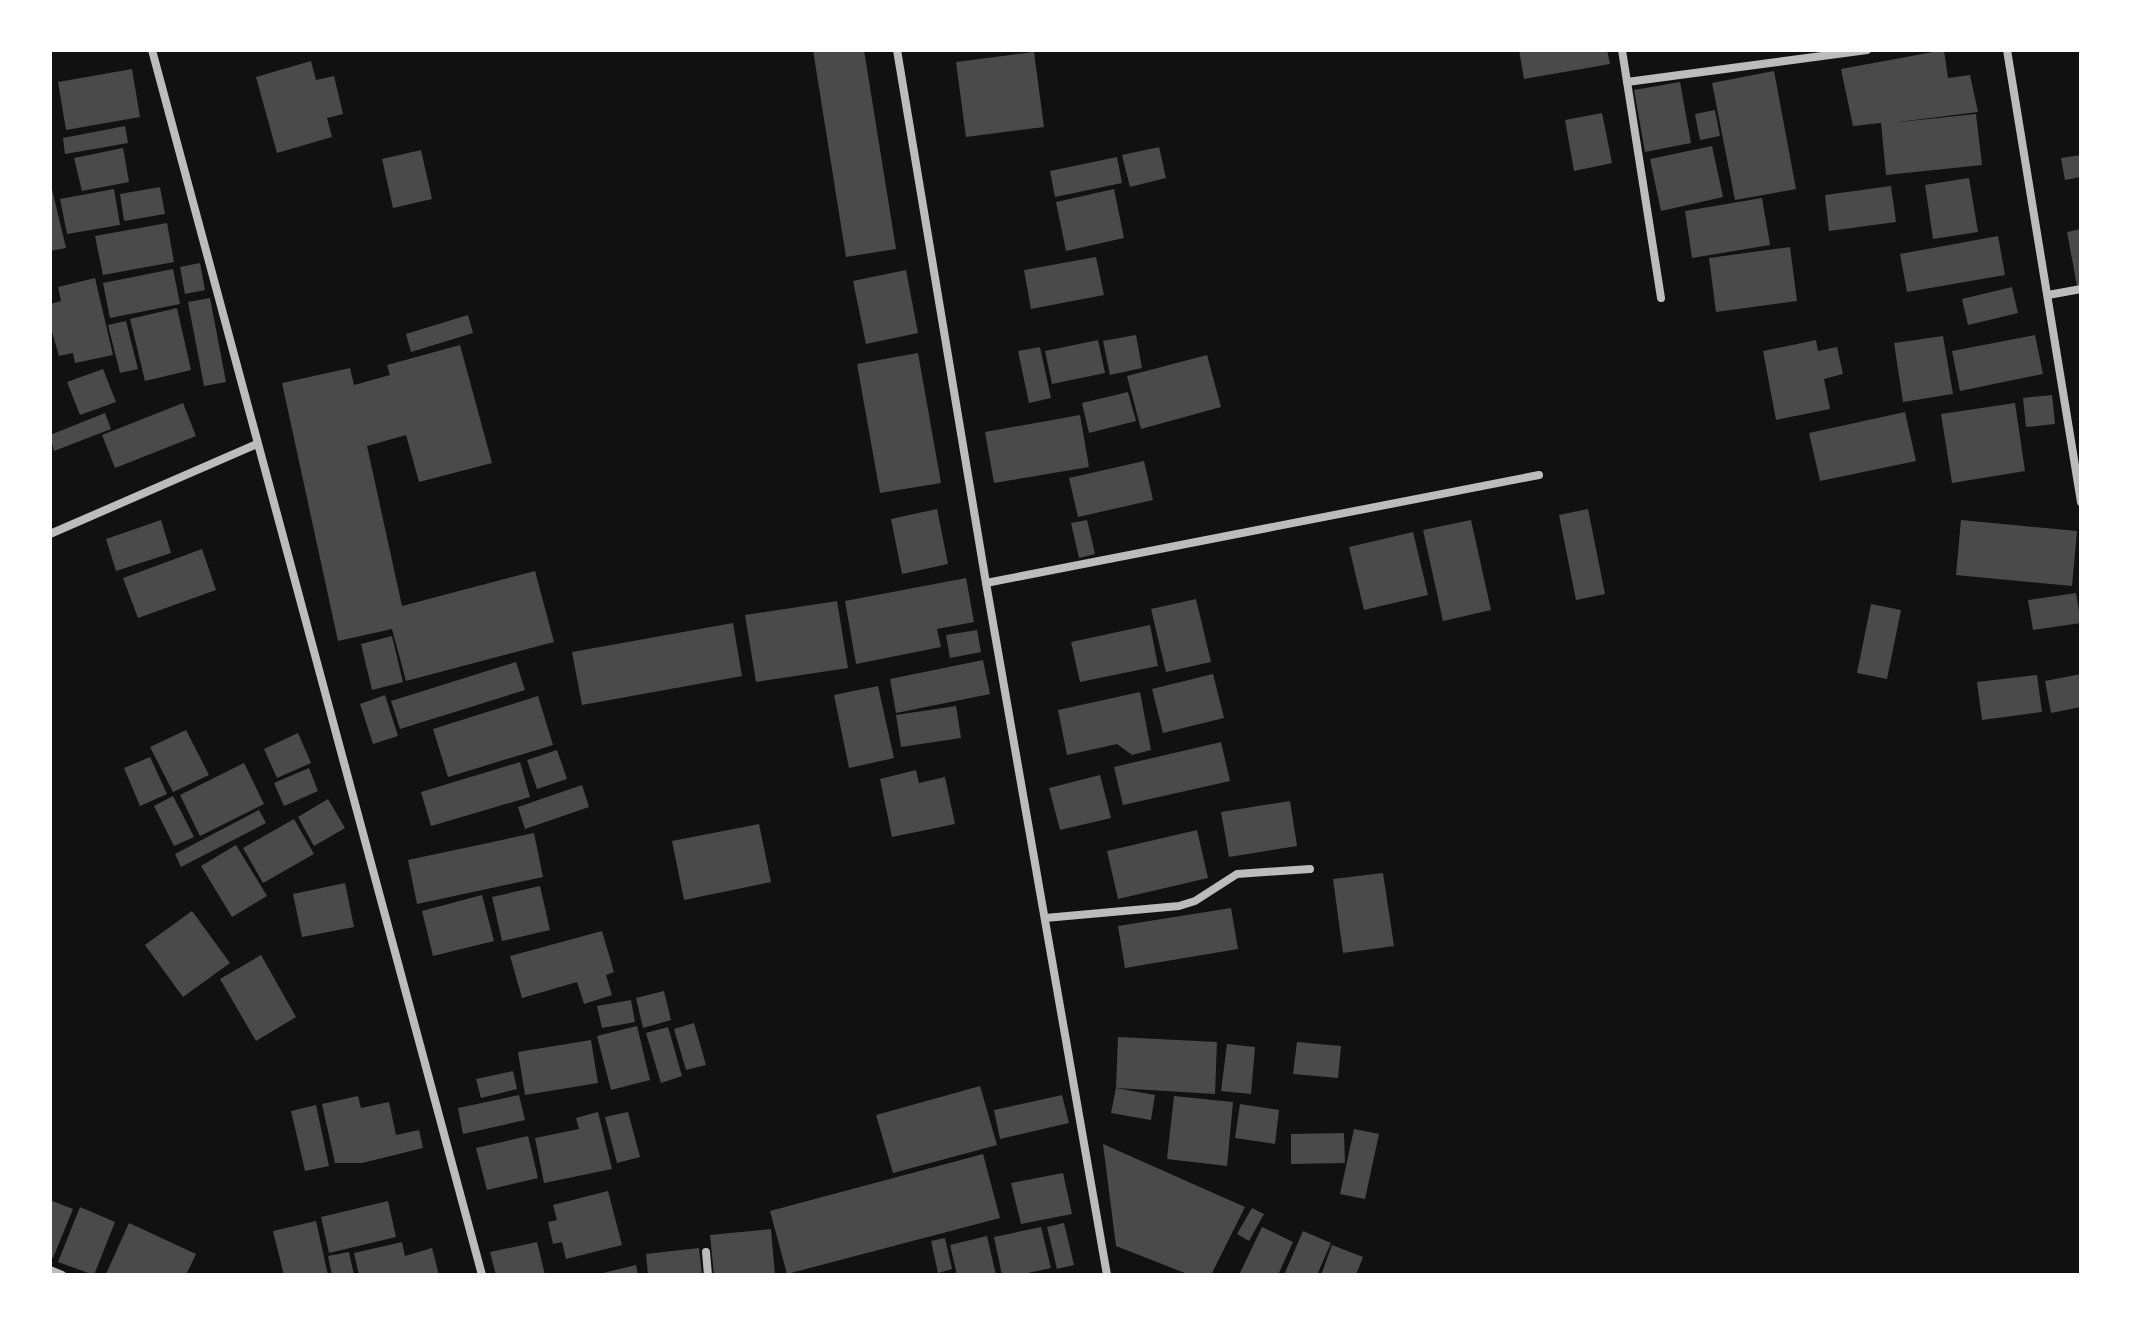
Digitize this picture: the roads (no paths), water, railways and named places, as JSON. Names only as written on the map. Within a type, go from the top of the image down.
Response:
[{"type":"street","points":[[152,50],[482,1275]]},
{"type":"street","points":[[897,50],[1107,1275]]},
{"type":"street","points":[[1622,50],[1661,298]]},
{"type":"street","points":[[1627,82],[1867,50]]},
{"type":"street","points":[[2007,50],[2081,502]]},
{"type":"street","points":[[2048,295],[2081,289]]},
{"type":"street","points":[[50,534],[257,444]]},
{"type":"street","points":[[986,583],[1539,475]]},
{"type":"street","points":[[1045,918],[1179,906],[1195,901],[1237,874],[1310,869]]},
{"type":"street","points":[[706,1252],[708,1275]]},
{"type":"street","points":[[50,1270],[62,1275]]}]
